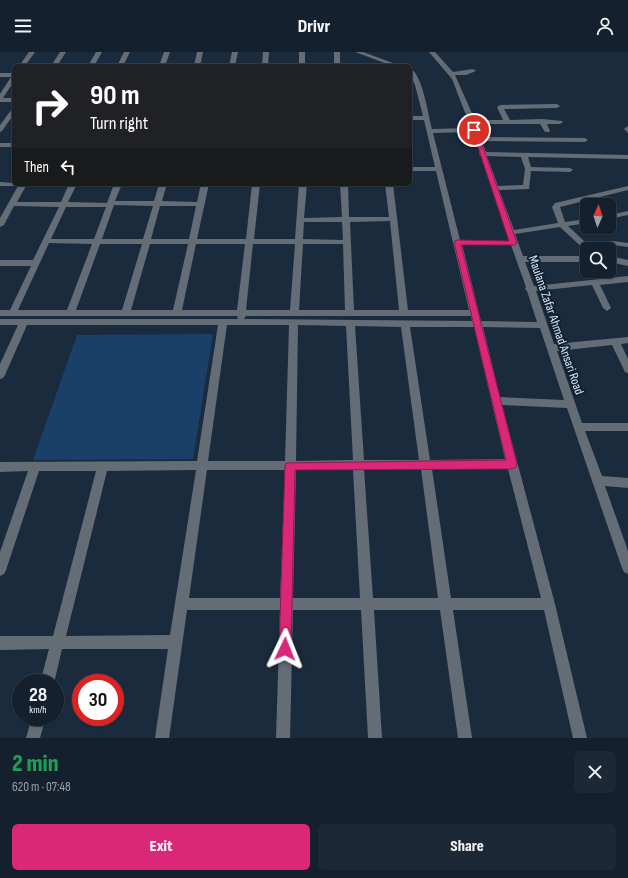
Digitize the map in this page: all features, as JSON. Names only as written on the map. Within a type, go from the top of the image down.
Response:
[{"type":"street","points":[[23,64],[32,52]]},
{"type":"street","points":[[55,64],[63,52]]},
{"type":"street","points":[[92,64],[99,52]]},
{"type":"street","points":[[121,64],[127,52]]},
{"type":"street","points":[[163,64],[167,52]]},
{"type":"street","points":[[197,64],[200,52]]},
{"type":"street","points":[[232,64],[235,52]]},
{"type":"street","points":[[264,64],[266,52]]},
{"type":"street","points":[[302,52],[302,64]]},
{"type":"street","points":[[336,52],[337,64]]},
{"type":"street","points":[[358,52],[392,64]]},
{"type":"street","name":"Maulana Zafar Ahmad Ansari Road","points":[[432,52],[452,74],[474,130],[628,568]]},
{"type":"street","points":[[452,74],[473,71]]},
{"type":"street","points":[[412,72],[414,75],[414,85],[430,131],[580,738]]},
{"type":"street","points":[[0,74],[12,76]]},
{"type":"street","points":[[12,79],[0,99],[12,100]]},
{"type":"street","points":[[507,121],[500,107],[557,106]]},
{"type":"street","points":[[0,130],[12,113]]},
{"type":"street","points":[[412,118],[426,118]]},
{"type":"street","points":[[474,130],[507,121],[560,122]]},
{"type":"street","points":[[542,121],[547,131]]},
{"type":"street","points":[[430,131],[474,130],[564,148],[628,157]]},
{"type":"street","points":[[482,154],[524,155],[564,148],[585,140]]},
{"type":"street","points":[[0,152],[2,146]]},
{"type":"street","points":[[494,188],[526,187],[528,169],[524,155]]},
{"type":"street","points":[[412,169],[439,169]]},
{"type":"street","points":[[528,169],[570,170]]},
{"type":"street","points":[[0,184],[12,184]]},
{"type":"street","points":[[0,225],[22,186]]},
{"type":"street","points":[[13,312],[72,186]]},
{"type":"street","points":[[70,313],[117,186]]},
{"type":"street","points":[[126,312],[162,186]]},
{"type":"street","points":[[177,312],[205,186]]},
{"type":"street","points":[[241,322],[256,186]]},
{"type":"street","points":[[283,738],[294,318],[303,186]]},
{"type":"street","points":[[344,186],[350,318],[375,738]]},
{"type":"street","points":[[389,186],[404,318],[465,738]]},
{"type":"street","points":[[586,198],[628,188]]},
{"type":"street","points":[[580,200],[558,205],[556,207],[562,225],[582,242]]},
{"type":"street","points":[[12,204],[201,204]]},
{"type":"street","points":[[616,216],[628,213]]},
{"type":"street","points":[[300,220],[393,220]]},
{"type":"street","points":[[510,233],[580,222]]},
{"type":"street","points":[[46,241],[347,242]]},
{"type":"street","points":[[457,242],[514,243]]},
{"type":"street","points":[[616,244],[628,245]]},
{"type":"street","points":[[519,259],[580,259]]},
{"type":"street","points":[[616,261],[627,264]]},
{"type":"street","points":[[0,263],[36,263]]},
{"type":"street","points":[[529,289],[628,279]]},
{"type":"street","points":[[595,282],[607,308]]},
{"type":"street","points":[[0,313],[242,312],[294,318]]},
{"type":"street","points":[[0,322],[241,322],[294,318],[404,318],[475,313]]},
{"type":"street","points":[[404,318],[478,325],[542,325]]},
{"type":"street","points":[[0,375],[24,322]]},
{"type":"street","points":[[162,738],[223,322]]},
{"type":"street","points":[[551,348],[628,340]]},
{"type":"street","points":[[615,342],[628,369]]},
{"type":"street","points":[[0,355],[10,353]]},
{"type":"street","points":[[497,401],[570,404]]},
{"type":"street","points":[[578,427],[628,427]]},
{"type":"street","points":[[0,467],[512,464]]},
{"type":"street","points":[[0,570],[35,467]]},
{"type":"street","points":[[49,674],[103,467]]},
{"type":"street","points":[[597,481],[628,483]]},
{"type":"street","points":[[181,604],[548,604]]},
{"type":"street","points":[[0,643],[176,642]]},
{"type":"street","points":[[33,738],[36,726]]},
{"type":"shaded area","points":[[213,334],[193,459],[33,460],[77,335]]},
{"type":"route","points":[[285,649],[290,466],[512,464],[457,242],[514,243],[474,130]]}]
